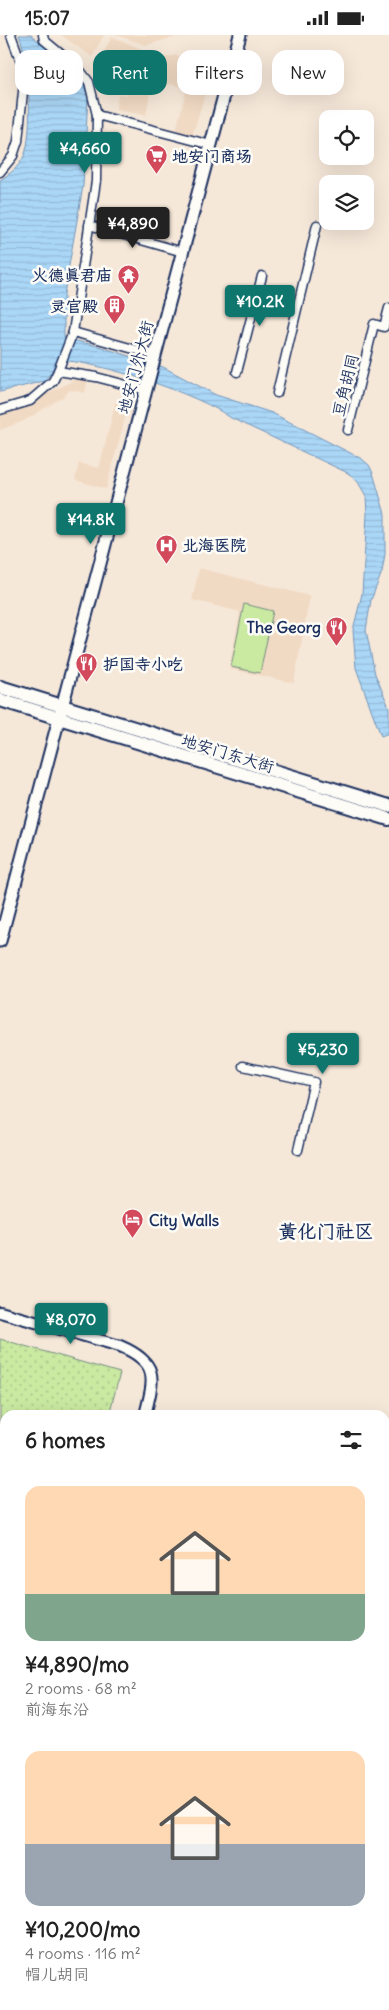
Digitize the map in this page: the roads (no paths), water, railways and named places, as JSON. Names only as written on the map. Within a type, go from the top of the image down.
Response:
[{"type":"main road","name":"地安门外大街","points":[[0,941],[240,35]]},
{"type":"main road","points":[[0,687],[60,713]]},
{"type":"main road","points":[[0,700],[60,713]]},
{"type":"main road","name":"地安门东大街","points":[[60,713],[389,806]]},
{"type":"main road","name":"地安门东大街","points":[[60,713],[389,819]]},
{"type":"street","points":[[0,172],[14,156],[18,141],[24,82],[22,65],[11,35]]},
{"type":"street","points":[[0,410],[30,401],[53,381],[58,371],[73,331],[96,173],[97,115],[89,82],[85,75],[44,40],[43,35]]},
{"type":"street","points":[[97,115],[211,145]]},
{"type":"street","points":[[89,225],[182,252]]},
{"type":"street","points":[[277,393],[317,225]]},
{"type":"street","points":[[237,372],[262,276]]},
{"type":"street","name":"豆角胡同","points":[[348,430],[374,325],[384,327],[389,308]]},
{"type":"street","points":[[73,331],[155,355]]},
{"type":"street","points":[[58,371],[96,377],[146,390]]},
{"type":"street","points":[[243,1066],[314,1082],[298,1150]]},
{"type":"street","points":[[0,1312],[120,1347],[139,1355],[145,1360],[151,1370],[153,1382],[146,1410]]},
{"type":"water","points":[[19,35],[31,35],[49,50],[23,50]]},
{"type":"water","points":[[83,83],[88,97],[83,186],[64,294],[64,338],[98,346],[163,367],[216,395],[272,413],[362,459],[369,465],[385,514],[385,554],[382,572],[371,600],[366,630],[375,674],[389,707],[389,733],[381,736],[356,668],[353,630],[362,594],[367,515],[366,496],[358,482],[348,473],[231,418],[196,399],[147,380],[97,366],[57,360],[44,381],[0,392],[0,180],[20,164],[24,156],[29,131],[29,96],[83,95]]},
{"type":"place","name":"地安门商场","points":[[156,175]]},
{"type":"place","name":"火德真君庙","points":[[128,294]]},
{"type":"place","name":"灵官殿","points":[[114,325]]},
{"type":"place","name":"北海医院","points":[[166,564]]},
{"type":"place","name":"The Georg","points":[[337,646]]},
{"type":"place","name":"护国寺小吃","points":[[87,683]]},
{"type":"place","name":"City Walls","points":[[133,1239]]},
{"type":"district","name":"黄化门社区","points":[[326,1231]]}]
